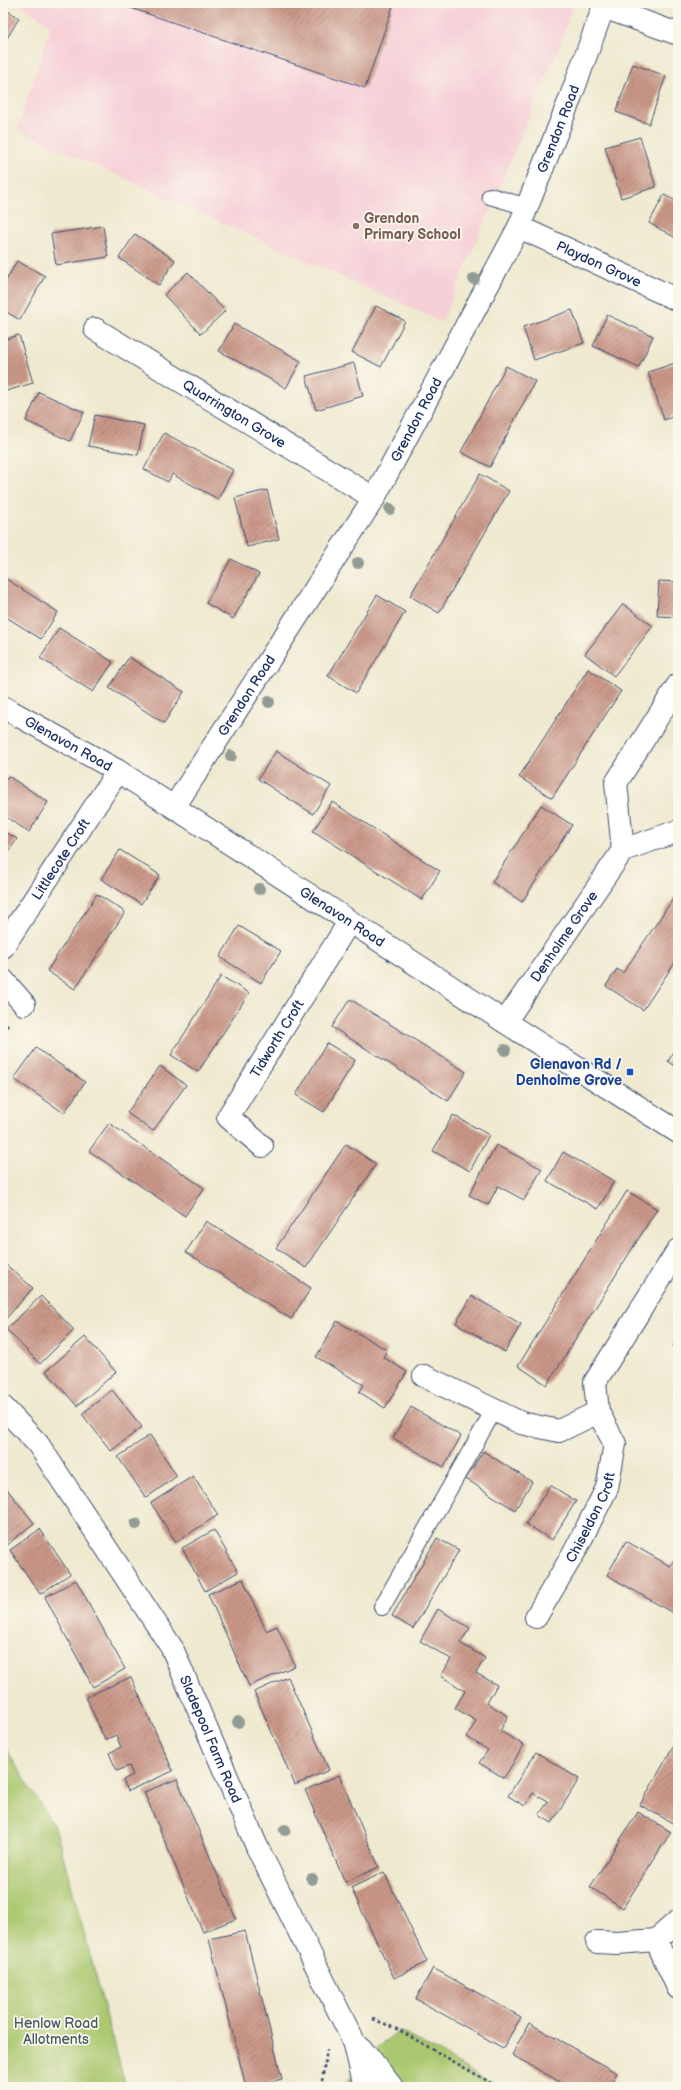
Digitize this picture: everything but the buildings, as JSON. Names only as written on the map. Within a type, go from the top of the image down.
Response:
[{"type":"street","points":[[604,5],[678,34]]},
{"type":"street","name":"Grendon Road","points":[[174,807],[374,498],[519,227],[570,99],[604,5]]},
{"type":"street","name":"Playdon Grove","points":[[519,227],[678,300]]},
{"type":"street","name":"Quarrington Grove","points":[[95,329],[374,498]]},
{"type":"street","points":[[678,685],[616,783],[623,850],[678,831]]},
{"type":"street","name":"Glenavon Road","points":[[3,707],[118,771],[349,922],[678,1132]]},
{"type":"street","name":"Littlecote Croft","points":[[3,947],[118,771]]},
{"type":"street","name":"Denholme Grove","points":[[505,1022],[623,850]]},
{"type":"street","name":"Tidworth Croft","points":[[262,1146],[228,1118],[349,922]]},
{"type":"street","points":[[3,980],[24,1004]]},
{"type":"street","name":"Chiseldon Croft","points":[[536,1617],[575,1550],[607,1488],[615,1444],[598,1412],[595,1382],[678,1250]]},
{"type":"street","points":[[424,1376],[521,1423],[559,1431],[598,1412]]},
{"type":"street","name":"Sladepool Farm Road","points":[[3,1407],[38,1444],[172,1648],[257,1847],[355,2044],[368,2056],[392,2087]]},
{"type":"street","points":[[597,1942],[616,1943],[656,1940],[678,1921]]},
{"type":"street","points":[[656,1940],[678,1988]]},
{"type":"street","points":[[355,2044],[365,2087]]},
{"type":"lane","points":[[490,196],[527,207]]},
{"type":"lane","points":[[382,1607],[494,1410]]},
{"type":"path","points":[[334,2002],[399,2030],[498,2087]]},
{"type":"shaded area","name":"Grendon Primary School","points":[[19,3],[574,3],[561,42],[442,322],[17,130],[51,26]]},
{"type":"green space","name":"Henlow Road Allotments","points":[[3,1744],[56,1830],[126,2087],[3,2087]]},
{"type":"green space","points":[[399,2030],[498,2087],[343,2087],[368,2056]]},
{"type":"place","name":"Grendon Primary School","points":[[356,226]]},
{"type":"place","name":"Glenavon Rd / Denholme Grove","points":[[630,1072]]}]
